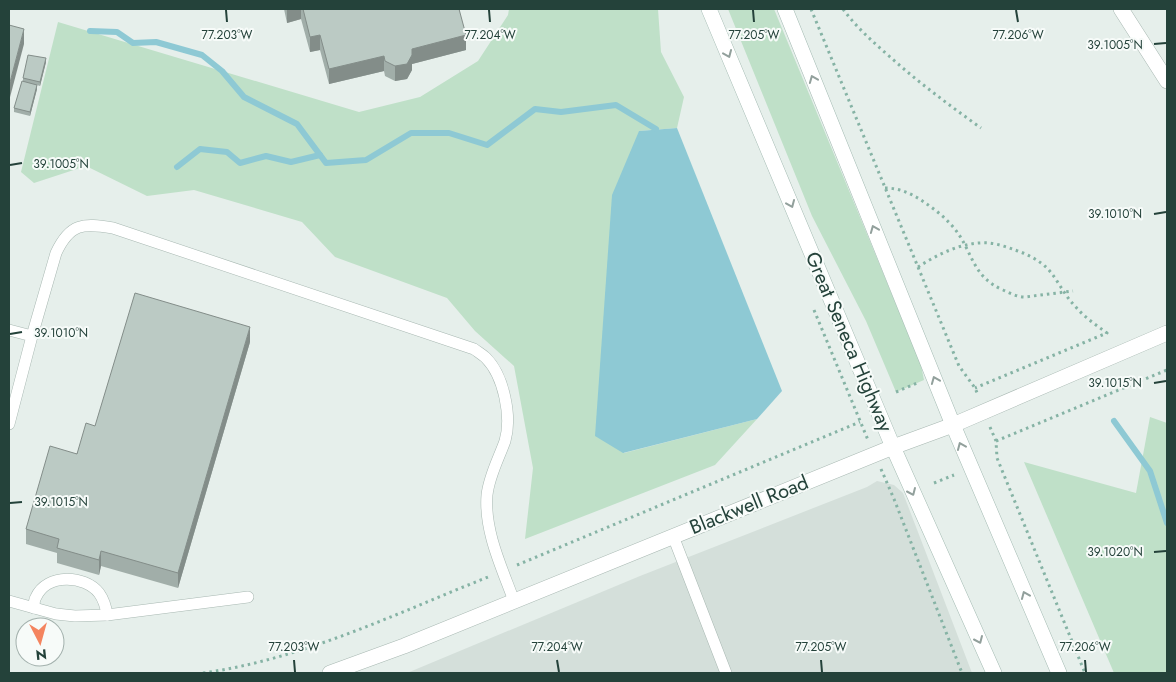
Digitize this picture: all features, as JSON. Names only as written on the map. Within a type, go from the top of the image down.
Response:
[{"type":"main road","name":"Great Seneca Highway","points":[[709,9],[892,447],[994,673]]},
{"type":"main road","points":[[785,9],[953,426],[1059,673]]},
{"type":"main road","points":[[1121,9],[1167,81]]},
{"type":"main road","name":"Blackwell Road","points":[[330,673],[404,646],[892,447],[953,426],[1167,333]]},
{"type":"lane","points":[[9,424],[56,252],[70,231],[82,225],[113,228],[474,349],[486,358],[496,372],[507,403],[506,438],[491,477],[487,494],[492,538],[514,601]]},
{"type":"lane","points":[[9,330],[32,336]]},
{"type":"lane","points":[[673,536],[726,673]]},
{"type":"lane","points":[[34,608],[35,598],[41,589],[52,582],[64,579],[81,581],[92,586],[100,594],[105,604],[107,615]]},
{"type":"lane","points":[[9,601],[56,614],[75,616],[107,615],[248,597]]},
{"type":"path","points":[[811,9],[958,366],[975,388],[1107,333],[1084,316],[1074,306],[1048,270],[1024,252],[989,243],[965,246],[942,253],[918,267]]},
{"type":"path","points":[[843,9],[861,32],[910,75],[981,128]]},
{"type":"path","points":[[885,188],[894,188],[914,196],[944,217],[954,228],[979,272],[986,281],[996,287],[1018,297],[1025,298],[1073,291]]},
{"type":"path","points":[[996,440],[1167,370]]},
{"type":"path","points":[[896,392],[924,380]]},
{"type":"path","points":[[203,673],[253,663],[326,642],[860,422]]},
{"type":"path","points":[[992,430],[996,440],[997,458],[1085,673]]},
{"type":"path","points":[[934,483],[954,475]]},
{"type":"path","points":[[888,483],[962,673]]},
{"type":"shaded area","points":[[877,481],[894,485],[903,493],[972,673],[407,673],[640,576],[867,487]]},
{"type":"green space","points":[[509,9],[658,9],[661,52],[684,97],[677,128],[639,131],[624,453],[757,419],[715,465],[525,539],[533,468],[514,366],[475,331],[447,298],[335,257],[302,222],[194,190],[147,196],[86,166],[34,183],[21,172],[58,22],[359,112],[420,97],[478,61],[508,15]]},
{"type":"green space","points":[[728,9],[774,9],[921,365],[924,380],[896,392],[866,321],[812,216]]},
{"type":"green space","points":[[1150,417],[1167,423],[1167,673],[1114,673],[1024,462],[1136,493]]},
{"type":"water","points":[[677,128],[782,391],[757,419],[623,453],[595,436],[612,195],[639,131]]},
{"type":"building","points":[[303,9],[459,9],[466,35],[412,49],[412,55],[407,64],[395,66],[385,61],[384,56],[329,69],[320,35],[310,37]]},
{"type":"building","points":[[9,25],[24,29],[9,86]]},
{"type":"building","points":[[28,55],[46,58],[40,82],[23,78]]},
{"type":"building","points":[[22,81],[37,85],[30,112],[14,108]]},
{"type":"building","points":[[135,293],[250,327],[178,573],[101,551],[99,560],[57,548],[59,539],[26,529],[50,446],[77,454],[86,423],[95,426]]},
{"type":"waterway","points":[[90,31],[117,32],[133,43],[156,42],[202,55],[222,71],[244,97],[297,124],[326,163],[366,160],[411,133],[449,133],[487,145],[535,109],[561,112],[616,105],[656,129]]},
{"type":"waterway","points":[[177,167],[200,149],[227,152],[240,163],[266,156],[291,162],[320,155]]},
{"type":"waterway","points":[[1114,421],[1150,471],[1167,523]]}]
